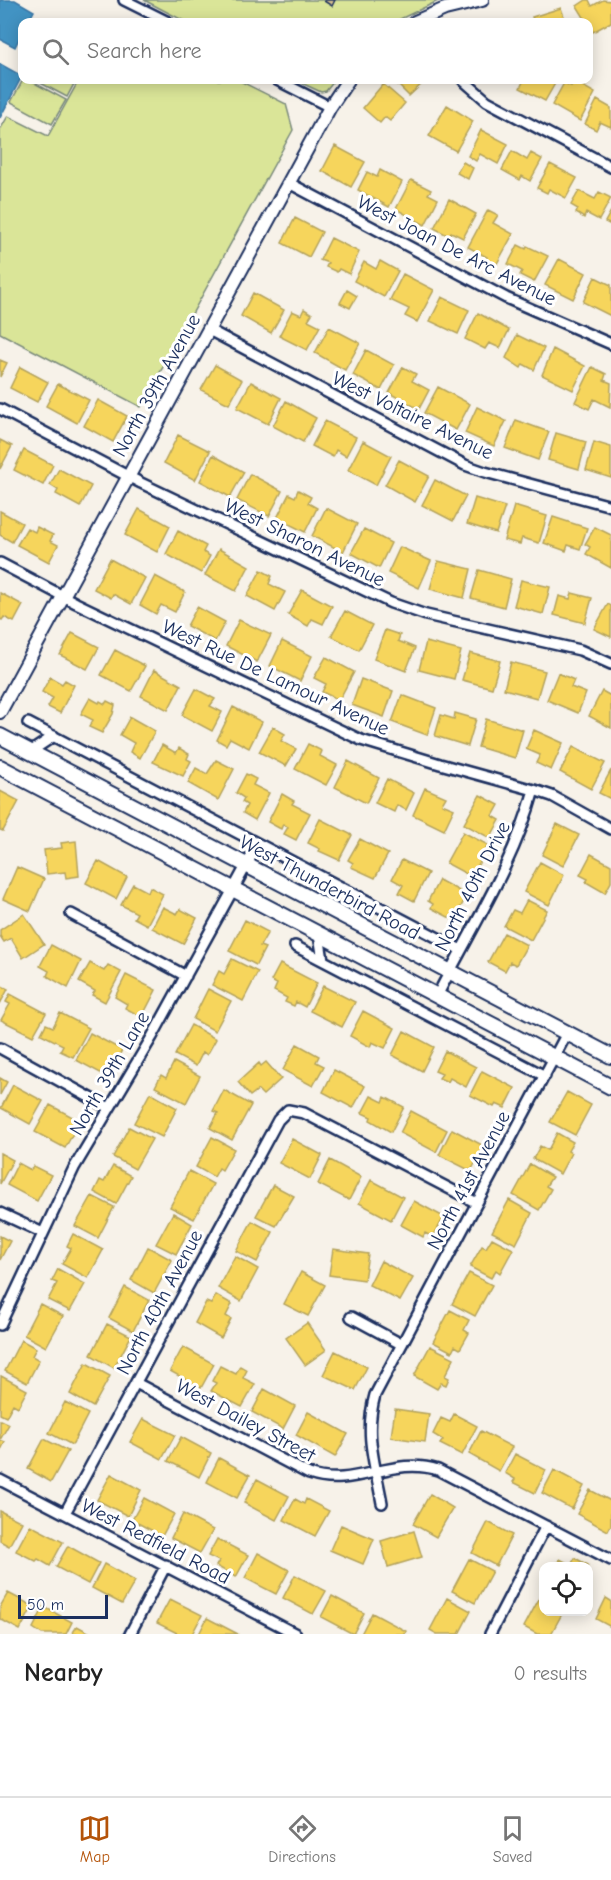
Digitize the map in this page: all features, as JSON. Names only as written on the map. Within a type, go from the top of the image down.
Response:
[{"type":"main road","name":"West Thunderbird Road","points":[[0,736],[611,1056]]},
{"type":"main road","points":[[0,767],[611,1087]]},
{"type":"street","points":[[124,0],[160,18]]},
{"type":"street","points":[[426,18],[446,9],[482,0]]},
{"type":"street","points":[[285,84],[330,107]]},
{"type":"street","name":"North 39th Avenue","points":[[0,712],[330,107],[345,84]]},
{"type":"street","points":[[468,84],[487,101],[611,167]]},
{"type":"street","name":"West Joan De Arc Avenue","points":[[289,183],[506,298],[611,344]]},
{"type":"street","name":"West Voltaire Avenue","points":[[209,330],[465,465],[611,506]]},
{"type":"street","name":"West Sharon Avenue","points":[[0,409],[128,476],[391,603],[426,615],[580,650],[611,664]]},
{"type":"street","name":"West Rue De Lamour Avenue","points":[[0,563],[63,596],[361,740],[552,796],[611,829]]},
{"type":"street","name":"West Thunderbird Road","points":[[28,723],[461,950]]},
{"type":"street","points":[[30,752],[54,736]]},
{"type":"street","name":"North 40th Drive","points":[[436,996],[522,830],[534,790]]},
{"type":"street","name":"North 39th Lane","points":[[0,1325],[74,1168],[186,976],[258,843]]},
{"type":"street","points":[[71,914],[186,976]]},
{"type":"street","points":[[319,934],[323,960]]},
{"type":"street","points":[[295,946],[545,1076]]},
{"type":"street","name":"North 41st Avenue","points":[[376,1471],[370,1442],[369,1413],[381,1380],[567,1034]]},
{"type":"street","points":[[0,1048],[109,1108]]},
{"type":"street","name":"North 40th Avenue","points":[[65,1513],[278,1120],[288,1110],[304,1113],[477,1203]]},
{"type":"street","points":[[0,1213],[43,1233]]},
{"type":"street","points":[[351,1317],[401,1344]]},
{"type":"street","name":"West Dailey Street","points":[[136,1383],[309,1474],[331,1479],[346,1479],[376,1471],[418,1466],[438,1470],[611,1560]]},
{"type":"street","points":[[376,1471],[382,1503]]},
{"type":"street","name":"West Redfield Road","points":[[0,1480],[296,1634]]},
{"type":"street","points":[[490,1634],[546,1526]]},
{"type":"street","points":[[130,1634],[166,1565]]},
{"type":"green space","points":[[144,0],[440,0],[402,18],[178,18]]},
{"type":"green space","points":[[21,84],[36,84],[66,100],[52,124],[11,102]]},
{"type":"green space","points":[[43,84],[74,84],[67,97]]},
{"type":"green space","points":[[77,84],[246,84],[286,104],[293,130],[141,407],[0,333],[0,130],[8,116],[48,136]]},
{"type":"green space","points":[[304,84],[332,84],[326,91],[321,92]]},
{"type":"building: Homes","points":[[586,0],[589,0],[592,6],[603,0],[611,1],[611,22],[593,32],[593,18],[584,18],[577,6]]},
{"type":"building: Homes","points":[[561,8],[565,18],[532,18]]},
{"type":"building: Homes","points":[[383,84],[405,103],[390,121],[385,117],[380,123],[363,108]]},
{"type":"building: Homes","points":[[397,84],[422,84],[409,96]]},
{"type":"building: Homes","points":[[522,84],[555,84],[545,101],[520,88]]},
{"type":"building: Homes","points":[[563,84],[571,86],[579,84],[595,93],[580,121],[552,105]]},
{"type":"building: Homes","points":[[597,100],[611,108],[611,127],[600,122],[596,130],[585,124]]},
{"type":"building: Homes","points":[[447,105],[473,121],[456,151],[429,136]]},
{"type":"building: Homes","points":[[481,130],[508,144],[498,164],[480,154],[476,161],[468,156]]},
{"type":"building: Homes","points":[[335,146],[365,162],[351,187],[322,171]]},
{"type":"building: Homes","points":[[512,151],[527,160],[531,153],[542,159],[530,181],[522,176],[520,180],[502,170]]},
{"type":"building: Homes","points":[[463,162],[473,168],[468,179],[457,173]]},
{"type":"building: Homes","points":[[550,164],[577,178],[566,198],[549,189],[547,193],[537,188]]},
{"type":"building: Homes","points":[[380,170],[402,182],[389,207],[358,190],[367,172],[377,177]]},
{"type":"building: Homes","points":[[411,180],[431,190],[428,194],[438,199],[425,225],[396,209]]},
{"type":"building: Homes","points":[[579,191],[595,199],[599,192],[611,198],[599,220],[586,213],[584,218],[576,213],[578,209],[571,205]]},
{"type":"building: Homes","points":[[449,199],[476,214],[463,238],[451,232],[449,236],[434,228]]},
{"type":"building: Homes","points":[[488,210],[498,215],[493,223],[513,234],[494,269],[484,264],[487,257],[468,247]]},
{"type":"building: Homes","points":[[611,211],[611,225],[605,222]]},
{"type":"building: Homes","points":[[295,218],[322,232],[309,257],[282,243]]},
{"type":"building: Homes","points":[[331,238],[359,252],[349,274],[339,269],[337,272],[326,267],[328,263],[320,260]]},
{"type":"building: Homes","points":[[518,245],[526,249],[527,246],[548,256],[534,282],[520,275],[522,271],[508,264]]},
{"type":"building: Homes","points":[[559,259],[586,273],[573,299],[545,285]]},
{"type":"building: Homes","points":[[380,261],[398,271],[384,297],[354,281],[364,262],[376,269]]},
{"type":"building: Homes","points":[[403,274],[434,290],[417,322],[405,316],[409,309],[390,300]]},
{"type":"building: Homes","points":[[595,277],[611,285],[611,316],[583,302]]},
{"type":"building: Homes","points":[[347,290],[357,296],[350,308],[340,303]]},
{"type":"building: Homes","points":[[253,293],[284,310],[271,333],[241,316]]},
{"type":"building: Homes","points":[[442,297],[469,310],[458,334],[430,321]]},
{"type":"building: Homes","points":[[304,309],[312,314],[308,320],[320,326],[307,350],[279,336],[292,311],[301,315]]},
{"type":"building: Homes","points":[[478,313],[509,330],[500,348],[489,343],[485,349],[465,339]]},
{"type":"building: Homes","points":[[329,327],[360,343],[345,370],[315,353]]},
{"type":"building: Homes","points":[[517,335],[544,348],[534,370],[523,364],[521,368],[506,358]]},
{"type":"building: Homes","points":[[553,349],[585,366],[573,390],[542,375]]},
{"type":"building: Homes","points":[[366,350],[394,365],[381,390],[353,375]]},
{"type":"building: Homes","points":[[0,360],[7,363],[0,377]]},
{"type":"building: Homes","points":[[215,365],[242,380],[229,404],[201,390]]},
{"type":"building: Homes","points":[[20,367],[48,382],[37,402],[10,388]]},
{"type":"building: Homes","points":[[403,367],[416,374],[412,381],[429,390],[419,409],[389,393]]},
{"type":"building: Homes","points":[[592,367],[606,374],[604,380],[611,383],[610,407],[594,399],[589,409],[575,402]]},
{"type":"building: Homes","points":[[251,382],[281,398],[268,424],[237,408]]},
{"type":"building: Homes","points":[[58,384],[89,400],[77,423],[46,406]]},
{"type":"building: Homes","points":[[438,387],[470,404],[456,430],[424,413]]},
{"type":"building: Homes","points":[[98,400],[127,416],[113,442],[84,426]]},
{"type":"building: Homes","points":[[286,401],[316,418],[303,442],[273,426]]},
{"type":"building: Homes","points":[[477,407],[506,421],[494,446],[465,433]]},
{"type":"building: Homes","points":[[516,420],[549,432],[538,460],[505,448]]},
{"type":"building: Homes","points":[[325,421],[356,437],[346,456],[336,450],[333,457],[312,446]]},
{"type":"building: Homes","points":[[556,433],[586,442],[579,469],[548,460]]},
{"type":"building: Homes","points":[[178,435],[210,451],[195,480],[164,463]]},
{"type":"building: Homes","points":[[0,440],[12,446],[0,469]]},
{"type":"building: Homes","points":[[363,441],[391,456],[376,485],[348,470]]},
{"type":"building: Homes","points":[[594,442],[611,447],[611,478],[586,470]]},
{"type":"building: Homes","points":[[24,450],[53,465],[43,485],[14,470]]},
{"type":"building: Homes","points":[[213,455],[244,472],[230,497],[200,481]]},
{"type":"building: Homes","points":[[399,460],[429,476],[415,502],[385,485]]},
{"type":"building: Homes","points":[[59,469],[91,486],[80,507],[56,494],[58,490],[50,485]]},
{"type":"building: Homes","points":[[250,474],[282,491],[269,516],[237,500]]},
{"type":"building: Homes","points":[[435,480],[466,496],[453,521],[422,505]]},
{"type":"building: Homes","points":[[298,490],[311,497],[308,503],[317,508],[305,532],[277,518],[289,494],[295,497]]},
{"type":"building: Homes","points":[[475,498],[505,507],[496,533],[467,524]]},
{"type":"building: Homes","points":[[514,506],[547,516],[539,543],[522,538],[520,544],[504,540]]},
{"type":"building: Homes","points":[[326,508],[357,524],[343,552],[312,536]]},
{"type":"building: Homes","points":[[139,509],[170,526],[157,552],[125,535]]},
{"type":"building: Homes","points":[[0,511],[22,523],[12,542],[0,535]]},
{"type":"building: Homes","points":[[553,517],[587,528],[580,549],[568,545],[566,551],[544,543]]},
{"type":"building: Homes","points":[[37,527],[53,535],[50,541],[58,545],[49,562],[17,545],[27,528],[35,532]]},
{"type":"building: Homes","points":[[595,527],[611,535],[611,568],[586,554],[590,547],[585,544]]},
{"type":"building: Homes","points":[[364,529],[391,543],[379,568],[351,553]]},
{"type":"building: Homes","points":[[178,531],[206,546],[203,552],[210,556],[201,573],[166,554]]},
{"type":"building: Homes","points":[[400,547],[431,561],[419,588],[388,573]]},
{"type":"building: Homes","points":[[219,549],[249,566],[236,591],[205,575]]},
{"type":"building: Homes","points":[[110,559],[145,578],[131,604],[113,594],[111,598],[94,589]]},
{"type":"building: Homes","points":[[438,561],[471,569],[464,598],[430,589]]},
{"type":"building: Homes","points":[[261,570],[272,576],[269,584],[285,592],[275,611],[247,596]]},
{"type":"building: Homes","points":[[479,570],[511,579],[504,607],[471,598]]},
{"type":"building: Homes","points":[[155,576],[185,592],[175,612],[161,605],[156,614],[140,605]]},
{"type":"building: Homes","points":[[521,580],[550,587],[543,614],[514,606]]},
{"type":"building: Homes","points":[[302,590],[332,606],[323,624],[312,619],[308,626],[288,615]]},
{"type":"building: Homes","points":[[0,593],[23,605],[14,622],[4,617],[0,619]]},
{"type":"building: Homes","points":[[572,593],[592,598],[585,623],[554,615],[559,596],[570,599]]},
{"type":"building: Homes","points":[[608,604],[611,606],[611,637],[594,629]]},
{"type":"building: Homes","points":[[197,607],[225,622],[215,641],[187,626]]},
{"type":"building: Homes","points":[[345,611],[372,625],[359,650],[331,636]]},
{"type":"building: Homes","points":[[239,620],[271,635],[257,662],[226,646]]},
{"type":"building: Homes","points":[[385,630],[400,635],[398,641],[415,648],[406,671],[374,659]]},
{"type":"building: Homes","points":[[72,633],[99,647],[87,669],[60,655]]},
{"type":"building: Homes","points":[[282,641],[312,656],[300,681],[270,666]]},
{"type":"building: Homes","points":[[426,642],[461,651],[454,679],[419,670]]},
{"type":"building: Homes","points":[[115,650],[145,666],[131,691],[101,675]]},
{"type":"building: Homes","points":[[470,653],[500,661],[492,688],[462,680]]},
{"type":"building: Homes","points":[[326,657],[354,672],[339,700],[322,692],[326,684],[314,678]]},
{"type":"building: Homes","points":[[511,662],[545,671],[537,698],[504,689]]},
{"type":"building: Homes","points":[[154,670],[181,685],[168,710],[141,696]]},
{"type":"building: Homes","points":[[558,673],[574,680],[571,687],[586,693],[578,713],[547,700]]},
{"type":"building: Homes","points":[[50,677],[62,684],[65,680],[74,685],[60,713],[48,707],[53,698],[42,692]]},
{"type":"building: Homes","points":[[361,679],[393,691],[384,717],[352,705]]},
{"type":"building: Homes","points":[[196,689],[215,699],[210,706],[222,712],[212,731],[182,715]]},
{"type":"building: Homes","points":[[602,691],[611,696],[611,728],[589,716]]},
{"type":"building: Homes","points":[[402,695],[436,708],[427,735],[392,722]]},
{"type":"building: Homes","points":[[90,698],[99,703],[100,701],[105,704],[107,701],[115,705],[113,714],[102,733],[89,727],[93,720],[81,714]]},
{"type":"building: Homes","points":[[233,707],[262,722],[249,748],[230,738],[226,745],[217,740]]},
{"type":"building: Homes","points":[[455,713],[476,719],[468,746],[435,736],[441,715],[454,719]]},
{"type":"building: Homes","points":[[130,717],[155,731],[140,758],[130,752],[134,743],[120,735]]},
{"type":"building: Homes","points":[[486,719],[523,730],[515,758],[478,747]]},
{"type":"building: Homes","points":[[273,727],[285,734],[281,741],[296,749],[286,766],[259,752]]},
{"type":"building: Homes","points":[[534,730],[563,743],[551,770],[536,763],[540,755],[526,749]]},
{"type":"building: Homes","points":[[308,744],[322,751],[320,756],[337,765],[326,785],[295,769]]},
{"type":"building: Homes","points":[[162,745],[176,753],[179,748],[189,754],[187,759],[191,761],[183,776],[153,762]]},
{"type":"building: Homes","points":[[573,747],[605,763],[591,789],[560,772]]},
{"type":"building: Homes","points":[[216,760],[234,769],[218,800],[188,783],[196,768],[207,774]]},
{"type":"building: Homes","points":[[348,761],[379,778],[366,803],[335,787]]},
{"type":"building: Homes","points":[[611,770],[611,799],[599,793]]},
{"type":"building: Homes","points":[[246,774],[256,779],[253,785],[269,793],[255,820],[243,813],[247,805],[242,802],[244,798],[236,793]]},
{"type":"building: Homes","points":[[387,779],[414,793],[406,810],[397,805],[394,812],[375,803]]},
{"type":"building: Homes","points":[[425,788],[446,797],[442,804],[454,809],[444,830],[413,815]]},
{"type":"building: Homes","points":[[0,791],[19,801],[3,831],[0,830]]},
{"type":"building: Homes","points":[[282,794],[294,801],[292,804],[310,813],[296,840],[284,834],[288,827],[283,824],[281,829],[268,822]]},
{"type":"building: Homes","points":[[480,795],[499,805],[493,816],[500,820],[490,838],[464,824]]},
{"type":"building: Homes","points":[[320,819],[352,835],[339,860],[308,843]]},
{"type":"building: Homes","points":[[557,824],[579,835],[563,866],[542,855]]},
{"type":"building: Homes","points":[[463,832],[488,845],[472,877],[446,863]]},
{"type":"building: Homes","points":[[360,839],[388,854],[375,878],[351,867],[353,863],[348,860]]},
{"type":"building: Homes","points":[[76,841],[79,876],[66,878],[65,872],[47,874],[44,850],[62,848],[61,843]]},
{"type":"building: Homes","points":[[591,854],[611,865],[611,882],[605,893],[586,882],[588,879],[580,875]]},
{"type":"building: Homes","points":[[402,860],[428,873],[414,901],[399,893],[403,885],[392,879]]},
{"type":"building: Homes","points":[[98,861],[127,877],[116,899],[86,883]]},
{"type":"building: Homes","points":[[540,862],[564,875],[549,905],[524,892]]},
{"type":"building: Homes","points":[[17,867],[44,879],[30,911],[3,899]]},
{"type":"building: Homes","points":[[439,880],[467,895],[454,920],[431,908],[433,904],[428,901]]},
{"type":"building: Homes","points":[[133,884],[148,892],[150,887],[163,894],[147,925],[134,918],[137,913],[121,905]]},
{"type":"building: Homes","points":[[527,900],[547,910],[531,940],[504,926],[513,910],[520,913]]},
{"type":"building: Homes","points":[[163,907],[177,914],[180,909],[197,918],[183,944],[152,928]]},
{"type":"building: Homes","points":[[24,914],[44,944],[23,958],[11,938],[4,942],[0,936],[0,930]]},
{"type":"building: Homes","points":[[245,920],[268,932],[260,946],[265,948],[256,965],[229,951]]},
{"type":"building: Homes","points":[[504,933],[527,945],[516,965],[510,962],[505,971],[488,962]]},
{"type":"building: Homes","points":[[51,945],[81,961],[68,988],[47,976],[49,971],[40,966]]},
{"type":"building: Homes","points":[[232,959],[258,972],[243,1001],[212,985],[219,971],[224,974]]},
{"type":"building: Homes","points":[[90,963],[104,971],[108,965],[121,972],[105,1002],[92,995],[95,991],[79,982]]},
{"type":"building: Homes","points":[[280,964],[317,983],[305,1007],[296,1002],[294,1006],[285,1002],[287,998],[274,991],[277,984],[271,981]]},
{"type":"building: Homes","points":[[126,975],[156,990],[142,1017],[125,1008],[127,1004],[115,997]]},
{"type":"building: Homes","points":[[0,985],[8,989],[0,1004]]},
{"type":"building: Homes","points":[[323,986],[355,1002],[342,1027],[310,1011]]},
{"type":"building: Homes","points":[[208,989],[231,1001],[215,1031],[193,1019]]},
{"type":"building: Homes","points":[[10,994],[46,1013],[33,1036],[1,1020],[10,1004],[6,1002]]},
{"type":"building: Homes","points":[[363,1011],[395,1028],[385,1048],[372,1042],[370,1047],[350,1036]]},
{"type":"building: Homes","points":[[60,1013],[89,1028],[73,1057],[60,1051],[63,1045],[41,1034],[46,1024],[53,1027]]},
{"type":"building: Homes","points":[[191,1025],[216,1039],[207,1055],[203,1052],[196,1066],[175,1055]]},
{"type":"building: Homes","points":[[404,1031],[434,1047],[422,1071],[392,1055]]},
{"type":"building: Homes","points":[[90,1033],[122,1050],[108,1077],[76,1060]]},
{"type":"building: Homes","points":[[297,1044],[319,1056],[316,1062],[324,1066],[313,1086],[283,1070]]},
{"type":"building: Homes","points":[[445,1051],[476,1067],[466,1087],[450,1078],[448,1082],[439,1078],[442,1074],[435,1071]]},
{"type":"building: Homes","points":[[174,1062],[200,1076],[186,1103],[155,1087],[161,1075],[166,1078]]},
{"type":"building: Homes","points":[[266,1062],[281,1079],[263,1095],[258,1090],[250,1096],[238,1082],[259,1063],[261,1066]]},
{"type":"building: Homes","points":[[334,1070],[365,1086],[353,1108],[323,1092]]},
{"type":"building: Homes","points":[[482,1071],[515,1088],[505,1108],[496,1104],[494,1107],[470,1095]]},
{"type":"building: Homes","points":[[0,1078],[7,1082],[0,1095]]},
{"type":"building: Homes","points":[[13,1085],[43,1101],[30,1124],[1,1108]]},
{"type":"building: Homes","points":[[224,1090],[251,1105],[232,1140],[210,1128],[218,1113],[213,1111]]},
{"type":"building: Homes","points":[[567,1092],[591,1105],[575,1135],[550,1122]]},
{"type":"building: Homes","points":[[150,1093],[177,1108],[162,1137],[134,1123]]},
{"type":"building: Homes","points":[[371,1096],[383,1102],[385,1097],[404,1107],[391,1132],[362,1113]]},
{"type":"building: Homes","points":[[50,1105],[80,1121],[65,1148],[35,1132]]},
{"type":"building: Homes","points":[[411,1111],[447,1130],[436,1152],[400,1133]]},
{"type":"building: Homes","points":[[129,1127],[152,1139],[135,1169],[113,1157]]},
{"type":"building: Homes","points":[[452,1129],[484,1146],[471,1171],[439,1155]]},
{"type":"building: Homes","points":[[557,1133],[573,1142],[568,1151],[571,1153],[560,1174],[533,1159],[540,1146],[548,1150]]},
{"type":"building: Homes","points":[[212,1137],[234,1149],[222,1170],[219,1168],[214,1177],[196,1167]]},
{"type":"building: Homes","points":[[292,1139],[322,1155],[310,1179],[279,1163]]},
{"type":"building: Homes","points":[[0,1153],[13,1160],[0,1184]]},
{"type":"building: Homes","points":[[330,1160],[361,1177],[349,1200],[318,1184]]},
{"type":"building: Homes","points":[[18,1163],[31,1170],[33,1166],[51,1175],[37,1201],[7,1185]]},
{"type":"building: Homes","points":[[530,1164],[552,1177],[546,1186],[551,1189],[539,1210],[513,1195]]},
{"type":"building: Homes","points":[[113,1166],[131,1176],[116,1204],[94,1192],[100,1180],[104,1182]]},
{"type":"building: Homes","points":[[189,1171],[213,1184],[194,1219],[170,1207]]},
{"type":"building: Homes","points":[[371,1180],[403,1197],[391,1220],[359,1203]]},
{"type":"building: Homes","points":[[273,1185],[294,1196],[276,1226],[256,1216]]},
{"type":"building: Homes","points":[[92,1196],[114,1207],[98,1238],[75,1226]]},
{"type":"building: Homes","points":[[509,1200],[532,1213],[516,1244],[492,1232]]},
{"type":"building: Homes","points":[[414,1201],[444,1217],[433,1237],[425,1233],[423,1237],[401,1225]]},
{"type":"building: Homes","points":[[173,1213],[192,1224],[176,1254],[156,1244]]},
{"type":"building: Homes","points":[[252,1221],[273,1232],[257,1262],[236,1251]]},
{"type":"building: Homes","points":[[73,1234],[103,1250],[88,1278],[62,1264],[71,1248],[67,1246]]},
{"type":"building: Homes","points":[[0,1236],[10,1241],[0,1260]]},
{"type":"building: Homes","points":[[492,1238],[513,1249],[500,1273],[496,1270],[491,1278],[470,1267],[482,1246],[486,1248]]},
{"type":"building: Homes","points":[[148,1247],[172,1260],[154,1293],[131,1280]]},
{"type":"building: Homes","points":[[333,1249],[368,1254],[364,1280],[329,1275]]},
{"type":"building: Homes","points":[[235,1256],[258,1269],[241,1301],[218,1288]]},
{"type":"building: Homes","points":[[381,1261],[413,1278],[400,1301],[369,1285]]},
{"type":"building: Homes","points":[[58,1269],[85,1284],[70,1311],[48,1300],[57,1283],[52,1281]]},
{"type":"building: Homes","points":[[301,1272],[325,1285],[308,1316],[284,1304]]},
{"type":"building: Homes","points":[[469,1273],[492,1285],[475,1316],[452,1304]]},
{"type":"building: Homes","points":[[125,1287],[149,1300],[133,1331],[109,1318]]},
{"type":"building: Homes","points":[[216,1295],[232,1304],[226,1316],[231,1319],[221,1338],[195,1323],[206,1302],[211,1304]]},
{"type":"building: Homes","points":[[40,1304],[63,1316],[46,1347],[24,1335]]},
{"type":"building: Homes","points":[[450,1310],[469,1320],[464,1330],[469,1333],[460,1349],[455,1346],[452,1352],[433,1342]]},
{"type":"building: Homes","points":[[307,1323],[326,1350],[305,1365],[286,1338]]},
{"type":"building: Homes","points":[[107,1324],[131,1336],[114,1368],[91,1355]]},
{"type":"building: Homes","points":[[21,1340],[36,1348],[32,1356],[39,1360],[27,1383],[5,1371]]},
{"type":"building: Homes","points":[[430,1346],[454,1358],[445,1376],[449,1378],[446,1385],[441,1383],[437,1389],[414,1376]]},
{"type":"building: Homes","points":[[183,1347],[214,1364],[201,1388],[170,1371]]},
{"type":"building: Homes","points":[[335,1351],[367,1367],[355,1390],[323,1375]]},
{"type":"building: Homes","points":[[86,1363],[110,1376],[93,1407],[70,1394]]},
{"type":"building: Homes","points":[[220,1366],[236,1374],[240,1366],[247,1370],[243,1378],[255,1384],[242,1407],[211,1391],[216,1383],[212,1381]]},
{"type":"building: Homes","points":[[1,1376],[27,1390],[18,1407],[13,1404],[6,1417],[0,1414]]},
{"type":"building: Homes","points":[[264,1389],[295,1406],[283,1429],[252,1412]]},
{"type":"building: Homes","points":[[65,1402],[88,1414],[72,1445],[49,1433]]},
{"type":"building: Homes","points":[[395,1409],[429,1414],[425,1442],[391,1437]]},
{"type":"building: Homes","points":[[308,1412],[348,1434],[335,1457],[296,1435]]},
{"type":"building: Homes","points":[[454,1414],[477,1426],[462,1455],[440,1444],[443,1440],[433,1434],[441,1418],[450,1422]]},
{"type":"building: Homes","points":[[143,1419],[175,1435],[162,1459],[130,1442]]},
{"type":"building: Homes","points":[[0,1420],[9,1424],[0,1440]]},
{"type":"building: Homes","points":[[481,1431],[512,1447],[499,1471],[469,1454]]},
{"type":"building: Homes","points":[[181,1437],[211,1453],[199,1477],[168,1461]]},
{"type":"building: Homes","points":[[44,1439],[68,1451],[51,1482],[28,1469]]},
{"type":"building: Homes","points":[[0,1440],[5,1442],[0,1452]]},
{"type":"building: Homes","points":[[515,1454],[546,1470],[535,1493],[513,1482],[515,1479],[505,1473]]},
{"type":"building: Homes","points":[[219,1458],[250,1475],[237,1498],[207,1482]]},
{"type":"building: Homes","points":[[554,1470],[584,1486],[572,1509],[542,1493]]},
{"type":"building: Homes","points":[[111,1474],[141,1490],[128,1516],[97,1500]]},
{"type":"building: Homes","points":[[257,1479],[289,1496],[276,1520],[244,1503]]},
{"type":"building: Homes","points":[[590,1490],[611,1501],[611,1525],[608,1531],[577,1514]]},
{"type":"building: Homes","points":[[430,1494],[453,1508],[436,1537],[413,1524]]},
{"type":"building: Homes","points":[[144,1498],[174,1514],[162,1536],[132,1520]]},
{"type":"building: Homes","points":[[295,1499],[304,1504],[306,1499],[329,1511],[315,1536],[284,1520]]},
{"type":"building: Homes","points":[[0,1511],[22,1522],[9,1546],[0,1541]]},
{"type":"building: Homes","points":[[183,1514],[213,1530],[200,1553],[171,1538]]},
{"type":"building: Homes","points":[[488,1522],[512,1535],[496,1566],[472,1553]]},
{"type":"building: Homes","points":[[30,1525],[63,1542],[50,1566],[16,1551]]},
{"type":"building: Homes","points":[[341,1525],[374,1539],[363,1564],[330,1550]]},
{"type":"building: Homes","points":[[414,1531],[422,1557],[388,1567],[381,1541]]},
{"type":"building: Homes","points":[[217,1539],[248,1555],[236,1577],[216,1566],[219,1561],[208,1556]]},
{"type":"building: Homes","points":[[68,1546],[99,1563],[88,1584],[56,1567]]},
{"type":"building: Homes","points":[[258,1553],[289,1570],[276,1594],[245,1578]]},
{"type":"building: Homes","points":[[469,1559],[492,1571],[475,1603],[452,1591]]},
{"type":"building: Homes","points":[[104,1564],[135,1581],[122,1604],[92,1588]]},
{"type":"building: Homes","points":[[295,1575],[326,1591],[313,1614],[283,1598]]},
{"type":"building: Homes","points":[[8,1593],[33,1606],[20,1630],[0,1619],[0,1607]]},
{"type":"building: Homes","points":[[332,1596],[364,1613],[353,1634],[321,1617]]},
{"type":"building: Homes","points":[[447,1598],[471,1611],[459,1634],[437,1634],[430,1630]]},
{"type":"building: Homes","points":[[606,1598],[611,1601],[611,1627],[596,1619]]},
{"type":"building: Homes","points":[[170,1599],[202,1615],[192,1634],[179,1634],[157,1623]]},
{"type":"building: Homes","points":[[539,1599],[539,1616],[561,1616],[551,1634],[537,1634],[524,1627]]},
{"type":"building: Homes","points":[[44,1607],[72,1622],[66,1634],[42,1634],[33,1628]]},
{"type":"building: Homes","points":[[372,1613],[406,1631],[405,1634],[361,1634]]},
{"type":"building: Homes","points":[[207,1618],[238,1634],[199,1634]]},
{"type":"building: Homes","points":[[77,1626],[92,1634],[72,1634]]},
{"type":"building: Schools","points":[[0,0],[15,0],[34,11],[30,18],[18,18],[18,41],[15,47],[0,39]]},
{"type":"building: Schools","points":[[0,64],[18,74],[18,84],[0,118]]},
{"type":"building: Other","points":[[325,0],[335,0],[332,6]]}]
